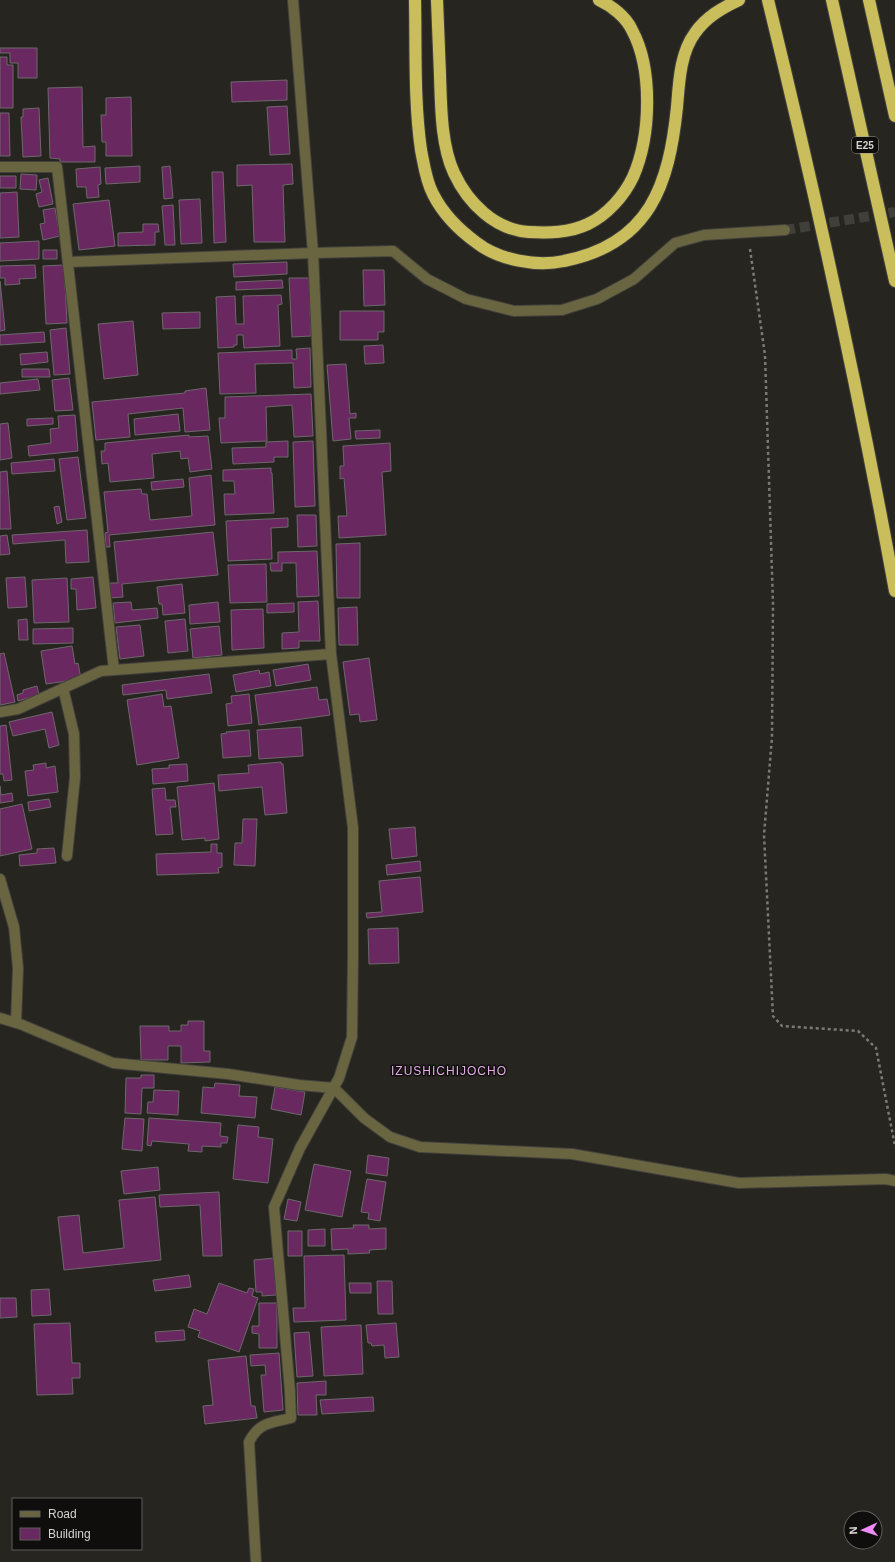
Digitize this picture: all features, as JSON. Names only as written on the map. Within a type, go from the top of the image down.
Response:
[{"type":"highway","points":[[415,0],[419,135],[424,167],[433,194],[446,214],[462,232],[480,246],[504,257],[531,263],[556,263],[583,258],[606,248],[626,234],[645,214],[659,192],[668,163],[674,131],[680,79],[685,55],[694,34],[706,20],[722,8],[739,0]]},
{"type":"highway","points":[[437,0],[441,107],[446,145],[454,173],[466,195],[483,213],[500,224],[522,232],[545,233],[567,231],[588,224],[605,212],[621,196],[633,177],[642,151],[646,121],[647,95],[645,68],[640,47],[632,28],[621,14],[599,0]]},
{"type":"highway","points":[[768,0],[815,198],[851,362],[895,591]]},
{"type":"highway","points":[[870,4],[895,116]]},
{"type":"highway","name":"E25","points":[[833,5],[895,281]]},
{"type":"street","points":[[256,1562],[249,1442],[254,1432],[266,1424],[291,1418],[274,1208],[300,1148],[339,1078],[352,1037],[353,828],[331,654],[313,252],[293,0]]},
{"type":"street","points":[[0,167],[57,167],[69,262],[114,670]]},
{"type":"street","points":[[69,262],[313,252],[393,251],[427,279],[466,299],[514,311],[562,310],[597,299],[634,279],[675,243],[704,235],[785,230]]},
{"type":"street","points":[[0,712],[18,709],[101,671],[331,654]]},
{"type":"street","points":[[63,688],[74,734],[75,777],[67,856]]},
{"type":"street","points":[[0,879],[14,926],[18,968],[16,1023]]},
{"type":"street","points":[[0,1018],[16,1023],[113,1063],[228,1074],[299,1085],[334,1088],[364,1118],[390,1137],[420,1146],[572,1154],[739,1183],[886,1179],[895,1181]]},
{"type":"path","points":[[748,233],[765,355],[773,612],[772,737],[764,835],[773,1016],[782,1026],[858,1031],[876,1048],[895,1146]]},
{"type":"building","points":[[0,48],[37,48],[37,78],[18,78],[18,63],[10,63],[10,53],[0,53]]},
{"type":"building","points":[[0,57],[7,57],[7,65],[13,65],[13,108],[0,108]]},
{"type":"building","points":[[287,80],[287,100],[232,102],[231,82]]},
{"type":"building","points":[[82,87],[83,147],[95,146],[95,162],[60,162],[60,159],[50,158],[48,88]]},
{"type":"building","points":[[131,97],[132,156],[106,156],[106,142],[102,142],[101,115],[106,115],[106,98]]},
{"type":"building","points":[[287,106],[290,154],[270,155],[267,107]]},
{"type":"building","points":[[39,108],[41,156],[23,157],[21,117],[23,117],[23,109]]},
{"type":"building","points":[[0,113],[9,113],[10,156],[0,156]]},
{"type":"building","points":[[292,164],[293,184],[283,185],[285,242],[254,242],[252,185],[237,186],[237,165]]},
{"type":"building","points":[[140,166],[140,182],[106,184],[105,168]]},
{"type":"building","points":[[170,166],[173,198],[164,199],[162,167]]},
{"type":"building","points":[[100,167],[101,184],[98,185],[99,197],[87,198],[86,187],[77,187],[76,169]]},
{"type":"building","points":[[212,172],[223,172],[226,242],[214,243]]},
{"type":"building","points":[[21,174],[37,175],[36,190],[20,189]]},
{"type":"building","points":[[0,176],[16,176],[16,188],[0,188]]},
{"type":"building","points":[[48,178],[53,204],[39,207],[36,194],[42,192],[39,180]]},
{"type":"building","points":[[17,192],[19,237],[0,238],[0,193]]},
{"type":"building","points":[[200,199],[202,243],[181,244],[179,200]]},
{"type":"building","points":[[109,200],[115,246],[79,250],[73,204]]},
{"type":"building","points":[[173,205],[175,245],[165,245],[162,206]]},
{"type":"building","points":[[55,208],[60,236],[43,240],[40,224],[45,223],[43,210]]},
{"type":"building","points":[[143,224],[158,224],[159,232],[155,232],[155,245],[118,246],[118,233],[143,232]]},
{"type":"building","points":[[39,241],[39,259],[0,261],[0,243]]},
{"type":"building","points":[[43,250],[57,250],[57,259],[43,259]]},
{"type":"building","points":[[287,262],[287,274],[234,277],[233,264]]},
{"type":"building","points":[[35,265],[36,278],[19,279],[20,284],[5,285],[5,278],[0,278],[0,266]]},
{"type":"building","points":[[64,265],[67,323],[46,324],[43,266]]},
{"type":"building","points":[[363,270],[384,270],[385,305],[364,306]]},
{"type":"building","points":[[289,278],[309,278],[311,336],[292,337]]},
{"type":"building","points":[[282,280],[283,288],[236,290],[236,282]]},
{"type":"building","points":[[0,281],[5,330],[0,331]]},
{"type":"building","points":[[281,295],[282,304],[278,305],[280,346],[244,348],[243,335],[237,335],[237,345],[234,345],[234,347],[218,348],[216,297],[235,296],[236,324],[244,324],[243,296]]},
{"type":"building","points":[[340,311],[384,311],[384,332],[378,332],[378,340],[340,340]]},
{"type":"building","points":[[200,312],[200,328],[163,329],[162,313]]},
{"type":"building","points":[[133,321],[138,375],[104,379],[98,324]]},
{"type":"building","points":[[66,328],[70,374],[54,375],[50,330]]},
{"type":"building","points":[[44,332],[45,342],[0,345],[0,335]]},
{"type":"building","points":[[383,345],[384,363],[365,364],[364,346]]},
{"type":"building","points":[[310,348],[311,387],[294,388],[293,363],[255,364],[256,393],[220,394],[218,353],[292,350],[292,359],[297,359],[296,349]]},
{"type":"building","points":[[47,352],[48,362],[21,365],[20,354]]},
{"type":"building","points":[[346,364],[350,414],[356,413],[356,418],[349,418],[351,439],[333,441],[327,365]]},
{"type":"building","points":[[22,369],[49,369],[50,377],[22,377]]},
{"type":"building","points":[[69,378],[73,410],[55,411],[52,380]]},
{"type":"building","points":[[38,379],[40,390],[0,394],[0,383]]},
{"type":"building","points":[[206,388],[210,430],[185,432],[183,408],[128,414],[130,437],[96,440],[92,402],[185,393],[185,391]]},
{"type":"building","points":[[311,394],[313,436],[294,437],[292,405],[266,407],[267,441],[221,443],[219,418],[225,418],[225,397]]},
{"type":"building","points":[[178,414],[180,431],[135,435],[134,419]]},
{"type":"building","points":[[75,415],[78,451],[29,456],[28,446],[51,443],[50,429],[59,428],[58,416]]},
{"type":"building","points":[[53,418],[53,424],[27,426],[27,419]]},
{"type":"building","points":[[8,423],[12,458],[0,460],[0,424]]},
{"type":"building","points":[[380,430],[380,438],[356,439],[355,431]]},
{"type":"building","points":[[189,435],[189,437],[208,436],[212,469],[190,472],[188,458],[181,459],[180,451],[152,454],[154,478],[110,482],[108,463],[102,464],[101,451],[105,451],[105,443]]},
{"type":"building","points":[[288,441],[288,457],[274,457],[274,462],[233,464],[232,448],[266,447],[266,442]]},
{"type":"building","points":[[313,441],[315,506],[295,507],[293,442]]},
{"type":"building","points":[[390,443],[391,471],[382,472],[386,535],[339,538],[338,516],[347,516],[344,478],[340,479],[340,466],[344,466],[343,446]]},
{"type":"building","points":[[78,457],[86,518],[67,520],[59,459]]},
{"type":"building","points":[[54,459],[55,471],[12,474],[11,463]]},
{"type":"building","points":[[271,468],[274,513],[225,515],[224,494],[235,494],[234,481],[223,481],[223,470]]},
{"type":"building","points":[[7,471],[11,529],[0,529],[0,472]]},
{"type":"building","points":[[211,475],[215,525],[109,535],[110,547],[106,547],[105,533],[108,532],[104,492],[141,489],[142,494],[147,494],[150,520],[192,516],[189,478]]},
{"type":"building","points":[[183,479],[184,487],[152,490],[151,482]]},
{"type":"building","points":[[59,506],[62,522],[57,524],[54,507]]},
{"type":"building","points":[[297,515],[316,515],[317,546],[298,547]]},
{"type":"building","points":[[288,518],[288,527],[271,528],[272,559],[228,561],[226,521]]},
{"type":"building","points":[[87,530],[89,562],[66,563],[65,540],[13,544],[12,535]]},
{"type":"building","points":[[213,532],[218,575],[122,584],[123,597],[110,598],[109,583],[118,583],[114,542]]},
{"type":"building","points":[[7,535],[10,554],[0,555],[0,536]]},
{"type":"building","points":[[360,543],[360,598],[337,598],[336,544]]},
{"type":"building","points":[[317,551],[319,596],[297,597],[296,563],[282,563],[282,571],[271,571],[270,563],[278,563],[278,552]]},
{"type":"building","points":[[266,564],[267,602],[230,603],[228,565]]},
{"type":"building","points":[[25,577],[27,607],[8,608],[6,578]]},
{"type":"building","points":[[93,577],[96,608],[77,610],[76,589],[71,589],[71,579]]},
{"type":"building","points":[[67,578],[69,622],[34,623],[32,580]]},
{"type":"building","points":[[182,584],[185,613],[163,615],[162,604],[159,604],[157,587]]},
{"type":"building","points":[[318,601],[320,641],[299,641],[299,648],[282,649],[282,633],[299,632],[298,602]]},
{"type":"building","points":[[131,602],[132,610],[157,608],[158,618],[115,623],[113,603]]},
{"type":"building","points":[[218,602],[220,622],[190,624],[189,605]]},
{"type":"building","points":[[294,603],[294,612],[267,613],[267,604]]},
{"type":"building","points":[[357,607],[358,645],[339,645],[338,608]]},
{"type":"building","points":[[263,609],[264,648],[232,650],[231,610]]},
{"type":"building","points":[[27,619],[28,640],[19,640],[18,620]]},
{"type":"building","points":[[185,619],[188,651],[168,653],[165,621]]},
{"type":"building","points":[[140,625],[144,656],[120,659],[116,627]]},
{"type":"building","points":[[219,626],[222,655],[193,658],[190,629]]},
{"type":"building","points":[[73,628],[73,643],[33,644],[33,629]]},
{"type":"building","points":[[72,646],[75,664],[78,663],[81,679],[46,684],[41,651]]},
{"type":"building","points":[[4,653],[15,702],[0,705],[0,654]]},
{"type":"building","points":[[369,658],[377,720],[360,722],[359,714],[350,715],[343,662]]},
{"type":"building","points":[[308,664],[311,680],[276,686],[273,670]]},
{"type":"building","points":[[259,670],[260,674],[269,672],[271,686],[236,692],[233,675]]},
{"type":"building","points":[[209,674],[212,693],[167,699],[166,690],[123,695],[122,685]]},
{"type":"building","points":[[37,686],[39,695],[18,701],[17,695],[23,693],[23,690]]},
{"type":"building","points":[[317,687],[319,700],[327,699],[330,715],[259,725],[255,695]]},
{"type":"building","points":[[162,694],[164,707],[171,706],[179,758],[137,765],[127,700]]},
{"type":"building","points":[[249,694],[252,723],[228,726],[226,704],[232,703],[231,696]]},
{"type":"building","points":[[52,712],[59,745],[49,748],[45,729],[13,736],[9,722]]},
{"type":"building","points":[[6,725],[12,780],[4,781],[3,774],[0,774],[0,726]]},
{"type":"building","points":[[301,727],[303,756],[259,759],[257,730]]},
{"type":"building","points":[[249,730],[251,756],[223,758],[221,734],[227,733],[226,732]]},
{"type":"building","points":[[281,762],[281,764],[283,764],[287,813],[265,815],[262,787],[219,791],[218,775],[249,773],[248,765]]},
{"type":"building","points":[[46,763],[46,768],[55,766],[58,792],[28,796],[25,771],[34,770],[33,765]]},
{"type":"building","points":[[187,764],[188,781],[153,784],[152,769],[169,768],[169,765]]},
{"type":"building","points":[[214,783],[219,839],[205,841],[205,838],[182,840],[177,787]]},
{"type":"building","points":[[0,786],[1,795],[12,793],[13,801],[0,803]]},
{"type":"building","points":[[165,788],[166,800],[175,800],[176,807],[170,807],[173,834],[156,835],[152,789]]},
{"type":"building","points":[[49,799],[51,807],[29,811],[28,802]]},
{"type":"building","points":[[22,804],[32,849],[0,856],[0,809]]},
{"type":"building","points":[[243,819],[257,819],[255,866],[234,865],[235,843],[242,843]]},
{"type":"building","points":[[415,827],[417,856],[392,859],[389,829]]},
{"type":"building","points":[[211,844],[217,844],[217,853],[222,853],[222,867],[218,868],[219,873],[157,875],[156,854],[211,852]]},
{"type":"building","points":[[54,848],[56,863],[20,866],[19,855],[37,853],[37,849]]},
{"type":"building","points":[[420,861],[421,871],[387,875],[386,865]]},
{"type":"building","points":[[420,877],[423,912],[367,918],[366,913],[382,912],[379,881]]},
{"type":"building","points":[[398,928],[399,963],[369,964],[368,929]]},
{"type":"building","points":[[188,1021],[204,1021],[204,1051],[210,1051],[210,1062],[181,1063],[181,1046],[168,1046],[168,1060],[141,1060],[140,1026],[169,1026],[169,1031],[181,1031],[181,1025],[188,1025]]},
{"type":"building","points":[[141,1075],[154,1075],[154,1088],[142,1088],[141,1114],[125,1113],[126,1078],[141,1078]]},
{"type":"building","points":[[215,1083],[240,1085],[239,1096],[257,1097],[255,1118],[201,1113],[203,1087],[214,1088]]},
{"type":"building","points":[[275,1087],[305,1092],[301,1115],[271,1109]]},
{"type":"building","points":[[154,1090],[179,1091],[178,1115],[147,1113],[148,1102],[153,1102]]},
{"type":"building","points":[[125,1118],[144,1119],[142,1151],[122,1149]]},
{"type":"building","points":[[149,1118],[221,1123],[220,1136],[228,1137],[227,1143],[221,1143],[221,1147],[202,1146],[202,1152],[188,1151],[189,1144],[152,1141],[151,1146],[147,1145]]},
{"type":"building","points":[[238,1125],[259,1127],[258,1137],[273,1139],[268,1183],[233,1179]]},
{"type":"building","points":[[368,1155],[389,1158],[387,1176],[366,1173]]},
{"type":"building","points":[[314,1164],[351,1171],[342,1217],[305,1210]]},
{"type":"building","points":[[158,1167],[160,1190],[124,1194],[121,1171]]},
{"type":"building","points":[[367,1179],[386,1182],[380,1221],[368,1219],[369,1213],[361,1212]]},
{"type":"building","points":[[219,1192],[222,1256],[203,1256],[200,1205],[160,1207],[159,1195]]},
{"type":"building","points":[[155,1197],[161,1260],[64,1270],[58,1217],[79,1215],[83,1253],[124,1248],[119,1200]]},
{"type":"building","points":[[288,1199],[301,1202],[297,1221],[284,1219]]},
{"type":"building","points":[[353,1225],[369,1225],[369,1229],[386,1228],[386,1249],[369,1250],[370,1253],[348,1254],[348,1249],[332,1250],[331,1229],[354,1228]]},
{"type":"building","points":[[325,1229],[325,1246],[308,1246],[308,1230]]},
{"type":"building","points":[[288,1231],[302,1231],[302,1256],[288,1256]]},
{"type":"building","points":[[344,1255],[346,1320],[294,1322],[293,1308],[305,1308],[304,1256]]},
{"type":"building","points":[[274,1258],[276,1295],[262,1296],[262,1292],[256,1292],[254,1260]]},
{"type":"building","points":[[189,1275],[191,1287],[155,1291],[153,1280]]},
{"type":"building","points":[[377,1281],[392,1281],[393,1314],[378,1314]]},
{"type":"building","points":[[219,1283],[247,1293],[249,1288],[254,1289],[252,1296],[258,1298],[239,1352],[198,1337],[200,1331],[188,1327],[194,1309],[207,1314]]},
{"type":"building","points":[[349,1283],[371,1283],[371,1293],[350,1293]]},
{"type":"building","points":[[49,1289],[51,1315],[32,1316],[31,1290]]},
{"type":"building","points":[[0,1298],[16,1298],[17,1317],[0,1318]]},
{"type":"building","points":[[259,1303],[277,1303],[277,1348],[259,1348],[259,1334],[252,1333],[252,1326],[259,1326]]},
{"type":"building","points":[[70,1323],[72,1363],[80,1363],[80,1378],[72,1378],[73,1394],[37,1395],[34,1324]]},
{"type":"building","points":[[396,1323],[399,1357],[385,1358],[384,1345],[372,1346],[371,1343],[368,1343],[366,1325]]},
{"type":"building","points":[[361,1325],[363,1374],[324,1376],[321,1327]]},
{"type":"building","points":[[184,1330],[185,1340],[156,1342],[155,1332]]},
{"type":"building","points":[[309,1332],[313,1376],[297,1377],[294,1333]]},
{"type":"building","points":[[279,1353],[283,1410],[264,1412],[261,1375],[266,1375],[265,1365],[251,1366],[250,1355]]},
{"type":"building","points":[[246,1356],[251,1406],[255,1406],[257,1418],[205,1424],[203,1406],[213,1405],[208,1360]]},
{"type":"building","points":[[326,1381],[326,1395],[316,1395],[317,1415],[298,1415],[297,1383]]},
{"type":"building","points":[[373,1397],[374,1411],[322,1414],[320,1400]]},
{"type":"tunnel","points":[[785,230],[895,212]]},
{"type":"district","name":"IZUSHICHIJOCHO","points":[[449,1071]]}]
